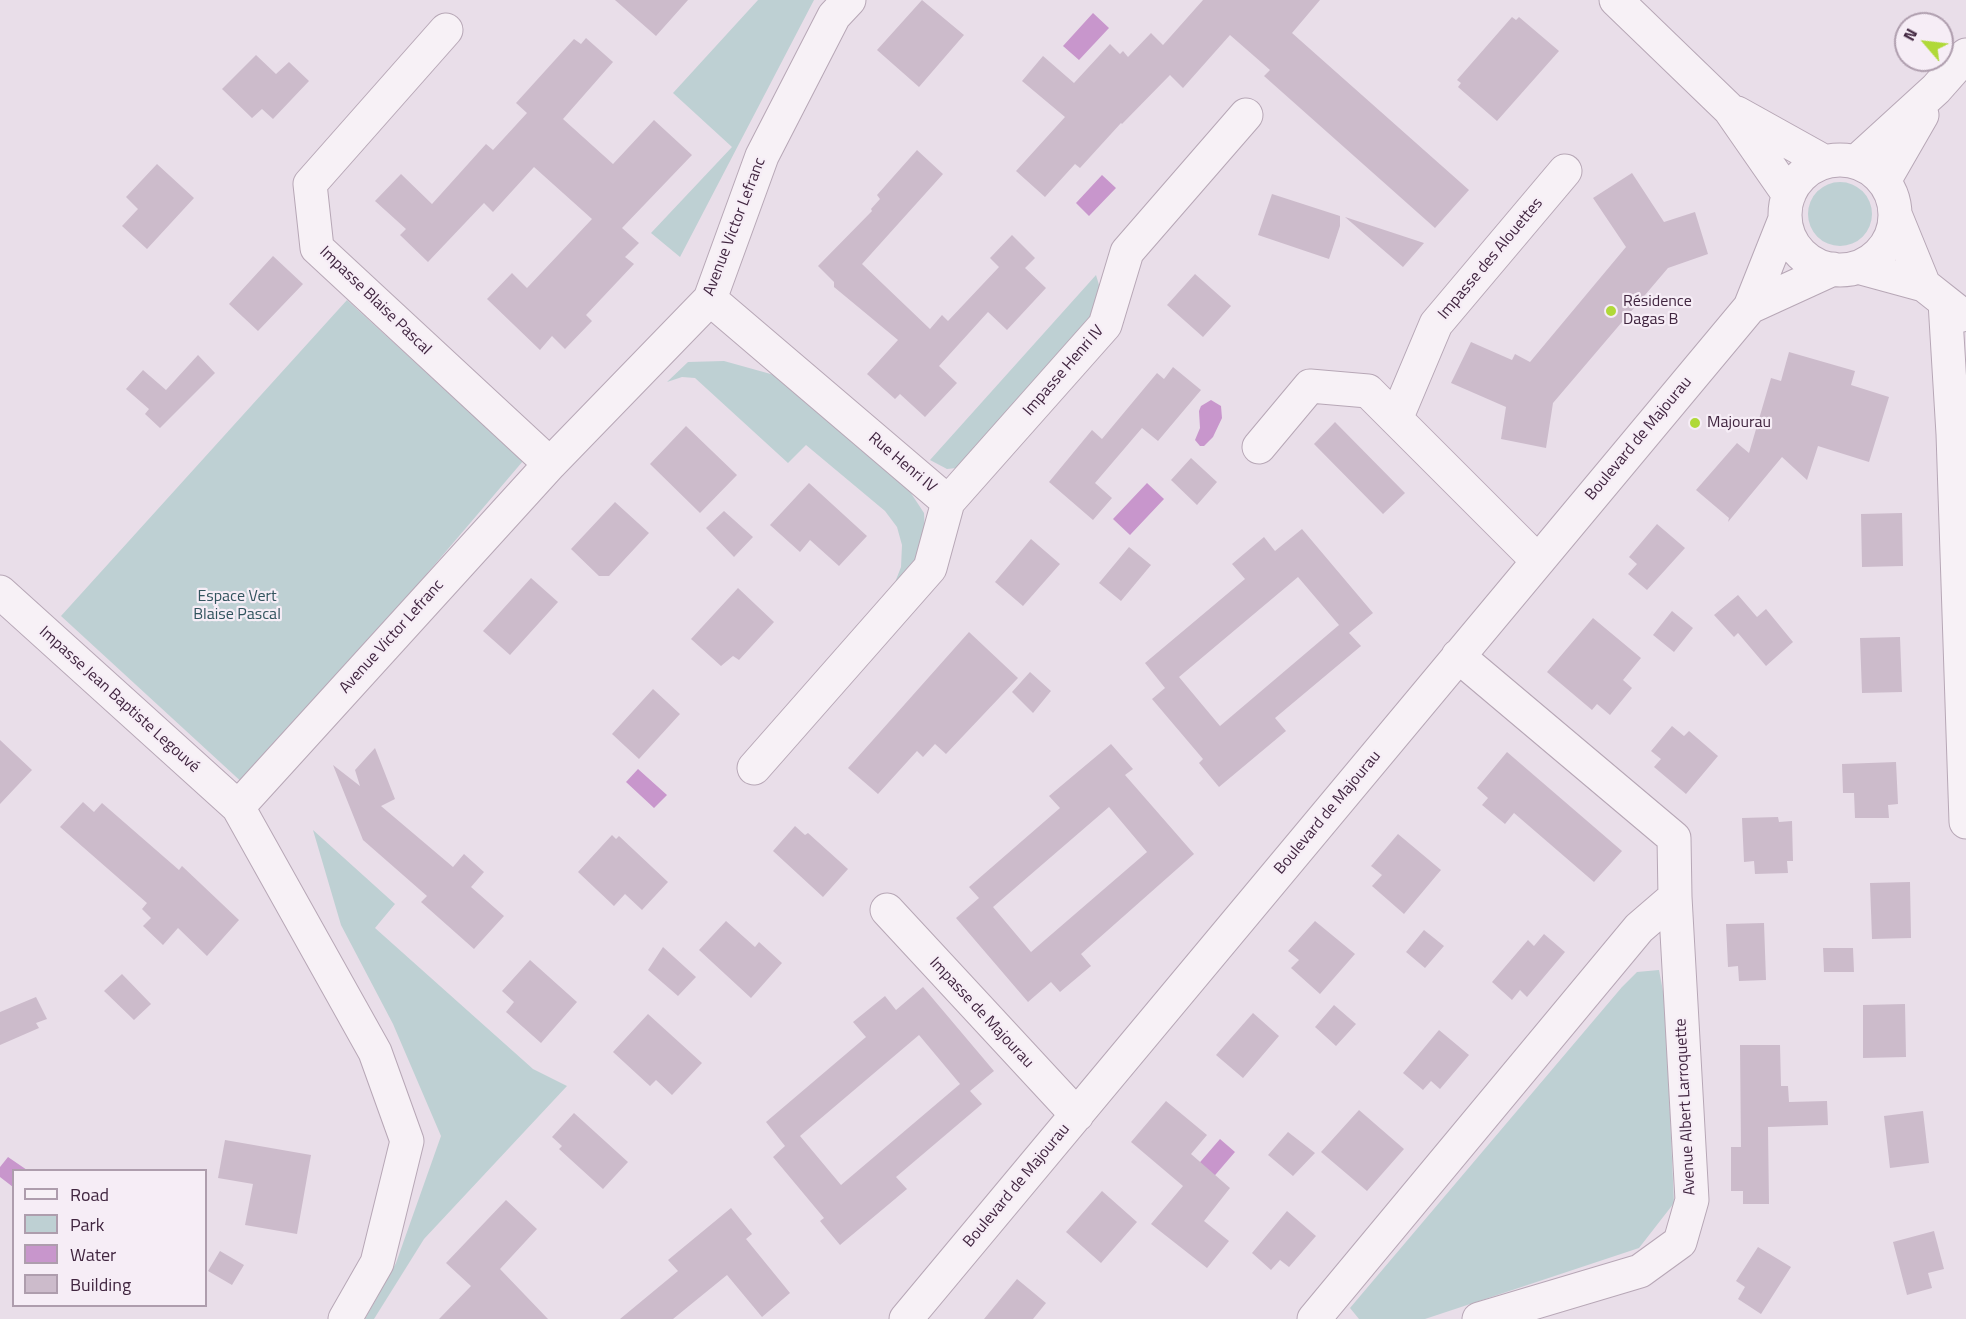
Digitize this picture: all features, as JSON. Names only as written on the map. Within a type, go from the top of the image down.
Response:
[{"type":"street","name":"Avenue Victor Lefranc","points":[[238,807],[550,464],[710,299],[762,156],[834,16],[849,0]]},
{"type":"street","points":[[1616,0],[1730,110],[1787,207]]},
{"type":"street","name":"Impasse Blaise Pascal","points":[[446,30],[310,184],[317,248],[550,464]]},
{"type":"street","points":[[1945,302],[1845,268],[1818,266],[1800,252],[1788,233],[1787,207],[1803,174],[1841,162],[1936,89],[1966,55]]},
{"type":"street","points":[[1884,181],[1936,89]]},
{"type":"street","points":[[1730,110],[1841,162],[1871,170],[1884,181],[1892,196],[1895,214],[1893,230],[1886,246],[1874,259],[1845,268]]},
{"type":"street","name":"Impasse Henri IV","points":[[948,502],[1105,325],[1127,252],[1246,115]]},
{"type":"street","name":"Impasse des Alouettes","points":[[1396,419],[1436,324],[1565,171]]},
{"type":"street","name":"Boulevard de Majourau","points":[[906,1319],[1750,307],[1787,207]]},
{"type":"street","points":[[1895,214],[1945,302],[1959,426],[1966,822]]},
{"type":"street","name":"Boulevard de Majourau","points":[[1750,307],[1845,268]]},
{"type":"street","name":"Rue Henri IV","points":[[710,299],[948,502],[930,568],[754,768]]},
{"type":"street","points":[[1259,447],[1310,386],[1368,391],[1538,561]]},
{"type":"street","name":"Impasse Jean Baptiste Legouvé","points":[[0,592],[238,807]]},
{"type":"street","name":"Avenue Albert Larroquette","points":[[1458,656],[1674,838],[1675,897],[1692,1200],[1680,1242],[1640,1271],[1479,1319]]},
{"type":"street","points":[[238,807],[375,1052],[407,1141],[378,1263],[345,1319]]},
{"type":"street","points":[[1314,1319],[1639,928],[1675,897]]},
{"type":"street","name":"Impasse de Majourau","points":[[886,910],[1077,1115]]},
{"type":"green space","points":[[758,0],[814,0],[680,257],[651,233],[732,147],[673,93]]},
{"type":"green space","points":[[1834,182],[1846,182],[1863,191],[1870,202],[1872,214],[1870,226],[1863,237],[1846,246],[1834,246],[1822,241],[1813,232],[1808,220],[1808,208],[1813,196],[1822,187]]},
{"type":"green space","points":[[1096,275],[1102,295],[1083,333],[966,467],[947,469],[930,460]]},
{"type":"green space","name":"Espace Vert Blaise Pascal","points":[[347,300],[523,461],[246,786],[61,616]]},
{"type":"green space","points":[[724,361],[785,378],[903,481],[924,513],[925,534],[921,557],[894,585],[901,567],[902,545],[897,527],[885,511],[806,445],[788,463],[695,378],[682,377],[667,382],[688,362]]},
{"type":"green space","points":[[313,830],[395,904],[375,928],[533,1069],[567,1086],[424,1239],[374,1319],[365,1319],[396,1263],[441,1136],[393,1024],[341,925]]},
{"type":"green space","points":[[1659,970],[1665,1002],[1674,1203],[1639,1248],[1425,1319],[1359,1319],[1350,1308],[1622,987],[1637,972]]},
{"type":"water","points":[[1093,13],[1109,28],[1079,60],[1063,46]]},
{"type":"water","points":[[1102,175],[1116,188],[1089,216],[1076,203]]},
{"type":"water","points":[[1211,400],[1221,406],[1222,418],[1213,437],[1204,446],[1200,446],[1195,440],[1200,428],[1199,411],[1201,406]]},
{"type":"water","points":[[1147,483],[1164,499],[1130,535],[1113,519]]},
{"type":"water","points":[[638,769],[667,795],[654,808],[626,782]]},
{"type":"water","points":[[1220,1139],[1235,1152],[1210,1181],[1195,1168]]},
{"type":"water","points":[[8,1157],[26,1169],[12,1169],[12,1186],[0,1177],[0,1167]]},
{"type":"building","points":[[615,0],[688,0],[656,36]]},
{"type":"building","points":[[922,0],[964,35],[919,87],[877,50]]},
{"type":"building","points":[[1203,0],[1320,0],[1292,33],[1469,190],[1435,228],[1264,76],[1270,70],[1230,35],[1183,88],[1170,75],[1121,123],[1080,168],[1075,164],[1045,197],[1016,171],[1065,117],[1022,81],[1043,56],[1074,83],[1110,44],[1120,54],[1123,51],[1128,57],[1151,33],[1163,45]]},
{"type":"building","points":[[1512,17],[1516,20],[1519,17],[1559,51],[1497,121],[1458,87],[1461,83],[1457,80]]},
{"type":"building","points":[[586,38],[613,62],[563,119],[613,164],[654,120],[692,155],[622,228],[639,243],[625,257],[634,264],[586,315],[592,321],[565,349],[552,336],[540,350],[487,299],[512,273],[527,288],[592,219],[534,167],[493,212],[484,203],[428,262],[400,235],[406,229],[375,201],[401,174],[432,204],[486,144],[493,150],[527,113],[516,103],[574,39],[581,44]]},
{"type":"building","points":[[256,55],[276,74],[289,62],[309,81],[273,119],[262,109],[252,118],[222,89]]},
{"type":"building","points":[[917,150],[943,174],[862,264],[930,329],[942,315],[948,321],[999,267],[990,258],[1012,235],[1035,258],[1025,268],[1046,288],[1007,330],[988,312],[939,366],[957,383],[925,417],[900,394],[895,399],[867,374],[898,340],[834,287],[834,282],[818,266],[872,211],[871,209],[880,199],[877,195]]},
{"type":"building","points":[[157,164],[194,198],[147,249],[122,226],[138,209],[126,197]]},
{"type":"building","name":"Résidence Dagas B","points":[[1632,173],[1664,222],[1695,212],[1708,254],[1668,268],[1553,403],[1546,448],[1501,439],[1506,407],[1451,383],[1471,342],[1512,360],[1515,354],[1530,362],[1626,247],[1593,198]]},
{"type":"building","points":[[1272,194],[1340,216],[1340,226],[1329,259],[1258,235]]},
{"type":"building","points":[[1345,217],[1424,243],[1403,267]]},
{"type":"building","points":[[273,256],[303,284],[258,331],[229,304]]},
{"type":"building","points":[[1195,274],[1231,306],[1203,337],[1167,305]]},
{"type":"building","points":[[1789,352],[1855,371],[1851,385],[1889,397],[1869,462],[1818,446],[1807,480],[1782,457],[1728,522],[1729,518],[1696,490],[1737,443],[1749,453],[1771,378],[1781,381]]},
{"type":"building","points":[[198,355],[215,373],[160,428],[145,414],[149,409],[126,389],[143,370],[166,390]]},
{"type":"building","points":[[1173,367],[1201,390],[1158,441],[1142,428],[1095,483],[1112,498],[1093,520],[1049,482],[1092,430],[1102,439],[1157,373],[1164,379]]},
{"type":"building","points":[[1335,422],[1405,493],[1383,514],[1314,444]]},
{"type":"building","points":[[686,426],[737,475],[700,513],[650,464]]},
{"type":"building","points":[[1191,458],[1217,482],[1197,505],[1171,480]]},
{"type":"building","points":[[809,483],[867,536],[839,566],[810,540],[800,552],[770,525]]},
{"type":"building","points":[[615,502],[649,533],[609,576],[599,576],[571,549]]},
{"type":"building","points":[[724,511],[753,537],[734,557],[706,528]]},
{"type":"building","points":[[1902,513],[1903,566],[1862,567],[1861,514]]},
{"type":"building","points":[[1657,524],[1685,548],[1647,590],[1628,574],[1637,564],[1629,557]]},
{"type":"building","points":[[1302,529],[1373,613],[1349,633],[1361,646],[1275,718],[1286,731],[1219,787],[1199,763],[1203,759],[1152,699],[1165,688],[1145,663],[1245,579],[1232,564],[1264,537],[1275,551]],"holes":[[[1298,577],[1339,625],[1220,726],[1179,677]]]},
{"type":"building","points":[[1031,539],[1060,564],[1023,606],[995,582]]},
{"type":"building","points":[[1129,547],[1151,565],[1121,601],[1099,583]]},
{"type":"building","points":[[531,578],[558,602],[510,655],[483,631]]},
{"type":"building","points":[[738,588],[774,622],[739,660],[733,656],[721,666],[691,639]]},
{"type":"building","points":[[1738,595],[1757,617],[1766,609],[1793,642],[1766,666],[1738,633],[1734,637],[1714,615]]},
{"type":"building","points":[[1672,611],[1693,628],[1674,652],[1653,635]]},
{"type":"building","points":[[1593,618],[1641,658],[1623,680],[1632,688],[1610,715],[1597,704],[1592,710],[1547,672]]},
{"type":"building","points":[[969,632],[1018,678],[946,754],[935,744],[923,757],[917,751],[878,794],[848,768]]},
{"type":"building","points":[[1900,637],[1902,692],[1862,693],[1860,638]]},
{"type":"building","points":[[1030,672],[1051,691],[1033,713],[1012,692]]},
{"type":"building","points":[[653,689],[680,714],[639,759],[612,734]]},
{"type":"building","points":[[1672,726],[1684,736],[1689,731],[1718,756],[1686,794],[1654,767],[1661,759],[1651,751]]},
{"type":"building","points":[[0,740],[32,770],[0,804]]},
{"type":"building","points":[[1111,744],[1133,769],[1125,775],[1194,854],[1081,954],[1091,966],[1060,992],[1051,982],[1028,1002],[956,918],[979,898],[969,887],[1060,808],[1049,796]],"holes":[[[1109,807],[1147,852],[1031,952],[993,907]]]},
{"type":"building","points":[[375,748],[395,799],[381,806],[453,867],[464,854],[484,872],[471,887],[504,916],[474,949],[421,902],[427,896],[363,840],[333,765],[360,786],[355,770]]},
{"type":"building","points":[[1507,752],[1622,851],[1594,882],[1514,813],[1505,824],[1482,805],[1488,798],[1477,788]]},
{"type":"building","points":[[1896,762],[1898,804],[1888,805],[1889,818],[1855,818],[1854,793],[1843,793],[1842,764]]},
{"type":"building","points":[[83,802],[94,812],[102,803],[179,870],[182,866],[239,920],[207,956],[178,928],[163,945],[143,926],[151,918],[142,909],[147,903],[60,827]]},
{"type":"building","points":[[1778,817],[1779,822],[1792,821],[1793,861],[1787,861],[1788,873],[1755,874],[1754,861],[1744,862],[1742,818]]},
{"type":"building","points":[[795,826],[805,835],[808,833],[848,869],[823,897],[773,851]]},
{"type":"building","points":[[1398,834],[1441,870],[1404,914],[1372,886],[1382,875],[1371,866]]},
{"type":"building","points":[[612,835],[616,839],[619,836],[668,882],[642,910],[625,894],[614,906],[578,872]]},
{"type":"building","points":[[1910,882],[1911,938],[1872,939],[1870,883]]},
{"type":"building","points":[[726,921],[755,947],[759,942],[782,963],[751,998],[699,950]]},
{"type":"building","points":[[1315,921],[1355,954],[1320,994],[1291,968],[1299,960],[1288,951]]},
{"type":"building","points":[[1764,923],[1766,980],[1739,981],[1738,966],[1728,967],[1726,924]]},
{"type":"building","points":[[1424,930],[1444,946],[1425,968],[1406,952]]},
{"type":"building","points":[[1544,934],[1565,952],[1527,997],[1520,990],[1512,1000],[1492,982],[1528,940],[1534,946]]},
{"type":"building","points":[[663,947],[696,977],[678,996],[648,970]]},
{"type":"building","points":[[1823,948],[1853,948],[1854,972],[1824,972]]},
{"type":"building","points":[[530,960],[577,1002],[541,1043],[506,1012],[514,1002],[502,991]]},
{"type":"building","points":[[122,974],[151,1004],[134,1020],[104,991]]},
{"type":"building","points":[[923,987],[994,1071],[970,1091],[982,1104],[896,1177],[907,1189],[840,1245],[820,1221],[824,1218],[773,1157],[785,1146],[766,1122],[866,1037],[853,1022],[885,996],[896,1010]],"holes":[[[919,1035],[960,1084],[841,1185],[800,1136]]]},
{"type":"building","points":[[36,997],[47,1019],[36,1023],[39,1028],[0,1045],[0,1012]]},
{"type":"building","points":[[1905,1004],[1906,1057],[1863,1058],[1863,1005]]},
{"type":"building","points":[[1334,1005],[1356,1024],[1336,1046],[1315,1027]]},
{"type":"building","points":[[1253,1013],[1279,1036],[1243,1078],[1216,1055]]},
{"type":"building","points":[[648,1014],[702,1063],[672,1095],[656,1080],[650,1086],[613,1052]]},
{"type":"building","points":[[1439,1030],[1469,1055],[1440,1089],[1431,1081],[1423,1090],[1403,1073]]},
{"type":"building","points":[[1740,1045],[1780,1045],[1781,1086],[1788,1086],[1789,1102],[1827,1101],[1828,1125],[1768,1127],[1769,1204],[1743,1204],[1743,1191],[1731,1191],[1731,1147],[1741,1147]]},
{"type":"building","points":[[1166,1101],[1207,1135],[1191,1154],[1230,1188],[1204,1221],[1229,1241],[1207,1268],[1151,1224],[1183,1186],[1131,1142]]},
{"type":"building","points":[[1359,1110],[1404,1149],[1367,1191],[1321,1152]]},
{"type":"building","points":[[1923,1111],[1929,1163],[1890,1168],[1884,1116]]},
{"type":"building","points":[[574,1113],[628,1162],[603,1189],[559,1149],[562,1146],[552,1137]]},
{"type":"building","points":[[1288,1132],[1315,1153],[1293,1176],[1268,1155]]},
{"type":"building","points":[[225,1140],[311,1155],[297,1234],[245,1225],[253,1184],[218,1178]]},
{"type":"building","points":[[1102,1191],[1137,1222],[1101,1263],[1066,1232]]},
{"type":"building","points":[[506,1200],[537,1229],[500,1269],[548,1319],[439,1319],[471,1286],[446,1263]]},
{"type":"building","points":[[731,1208],[752,1234],[746,1239],[790,1293],[762,1317],[727,1275],[673,1319],[620,1319],[678,1271],[668,1260]]},
{"type":"building","points":[[1287,1211],[1316,1236],[1289,1267],[1280,1260],[1271,1270],[1252,1253]]},
{"type":"building","points":[[1934,1231],[1944,1269],[1928,1273],[1932,1288],[1907,1295],[1893,1242]]},
{"type":"building","points":[[1758,1247],[1791,1267],[1761,1314],[1738,1299],[1745,1287],[1736,1281]]},
{"type":"building","points":[[220,1251],[244,1265],[232,1285],[208,1271]]},
{"type":"building","points":[[1017,1279],[1046,1303],[1033,1319],[984,1319]]},
{"type":"place","name":"Résidence Dagas B","points":[[1611,311]]},
{"type":"place","name":"Majourau","points":[[1695,423]]}]
